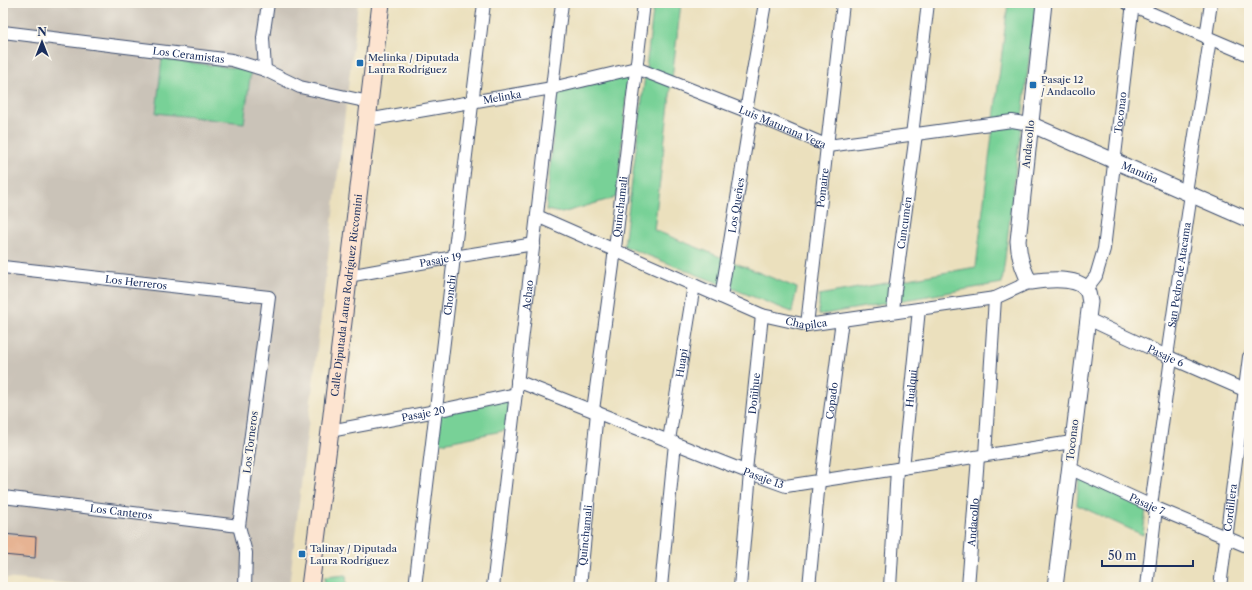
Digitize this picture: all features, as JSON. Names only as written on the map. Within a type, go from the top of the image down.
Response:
[{"type":"main road","name":"Calle Diputada Laura Rodríguez Riccomini","points":[[310,587],[381,3]]},
{"type":"street","points":[[265,70],[263,38],[268,3]]},
{"type":"street","name":"Chonchi","points":[[415,587],[484,3]]},
{"type":"street","name":"Achao","points":[[493,587],[562,3]]},
{"type":"street","name":"Quinchamali","points":[[580,587],[595,411],[644,3]]},
{"type":"street","name":"Los Queñes","points":[[721,297],[765,3]]},
{"type":"street","name":"Pomaire","points":[[807,325],[843,3]]},
{"type":"street","name":"Cuncumén","points":[[893,312],[928,3]]},
{"type":"street","name":"Andacollo","points":[[1030,282],[1024,273],[1018,241],[1044,3]]},
{"type":"street","name":"San Pedro de Atacama","points":[[1147,587],[1153,507],[1169,357],[1211,3]]},
{"type":"street","points":[[1131,4],[1249,55]]},
{"type":"street","name":"Toconao","points":[[1055,587],[1090,302],[1087,290],[1096,276],[1104,249],[1131,4]]},
{"type":"street","name":"Los Ceramistas","points":[[3,32],[232,60],[265,70],[300,87],[369,102]]},
{"type":"street","name":"Melinka","points":[[367,120],[552,88],[636,68]]},
{"type":"street","name":"Luis Maturana Vega","points":[[636,68],[749,112],[828,146],[1012,121],[1030,124]]},
{"type":"street","name":"Mamiña","points":[[1030,124],[1249,220]]},
{"type":"street","name":"Chapilca","points":[[537,216],[762,315],[807,325],[995,298],[1030,282],[1067,280],[1084,286],[1087,290]]},
{"type":"street","name":"Pasaje 19","points":[[348,276],[534,244]]},
{"type":"street","name":"Los Herreros","points":[[3,267],[269,297]]},
{"type":"street","name":"Huapi","points":[[661,587],[672,442],[694,285]]},
{"type":"street","name":"Los Torneros","points":[[245,587],[246,553],[239,526],[269,297]]},
{"type":"street","name":"Andacollo","points":[[968,587],[995,298]]},
{"type":"street","name":"Hualqui","points":[[890,587],[900,469],[919,309]]},
{"type":"street","name":"Doñihue","points":[[740,587],[748,472],[762,315]]},
{"type":"street","name":"Pasaje 6","points":[[1088,319],[1169,357],[1247,391]]},
{"type":"street","name":"Copado","points":[[809,587],[820,481],[842,320]]},
{"type":"street","name":"Cordillera","points":[[1220,587],[1247,391],[1249,357]]},
{"type":"street","name":"Pasaje 13","points":[[517,381],[786,486],[1072,442]]},
{"type":"street","name":"Pasaje 20","points":[[330,431],[436,412],[516,394]]},
{"type":"street","name":"Pasaje 7","points":[[1069,468],[1153,507],[1249,547]]},
{"type":"street","name":"Los Canteros","points":[[3,497],[239,526]]},
{"type":"shaded area","points":[[3,3],[358,3],[289,587],[111,587],[3,578]]},
{"type":"green space","points":[[654,3],[681,3],[654,230],[797,288],[792,312],[624,246]]},
{"type":"green space","points":[[1008,3],[1036,3],[1002,283],[819,315],[819,295],[976,267]]},
{"type":"green space","points":[[162,59],[251,70],[244,123],[156,113]]},
{"type":"green space","points":[[628,76],[617,197],[562,213],[546,210],[557,92]]},
{"type":"green space","points":[[511,398],[507,430],[438,444],[440,414]]},
{"type":"green space","points":[[1079,477],[1146,509],[1143,535],[1077,505]]},
{"type":"green space","points":[[346,575],[347,587],[324,587],[325,577]]},
{"type":"building","points":[[3,534],[36,537],[35,558],[3,555]]},
{"type":"place","name":"Melinka / Diputada Laura Rodríguez","points":[[360,63]]},
{"type":"place","name":"Pasaje 12 / Andacollo","points":[[1033,85]]},
{"type":"place","name":"Talinay / Diputada Laura Rodríguez","points":[[302,554]]}]
